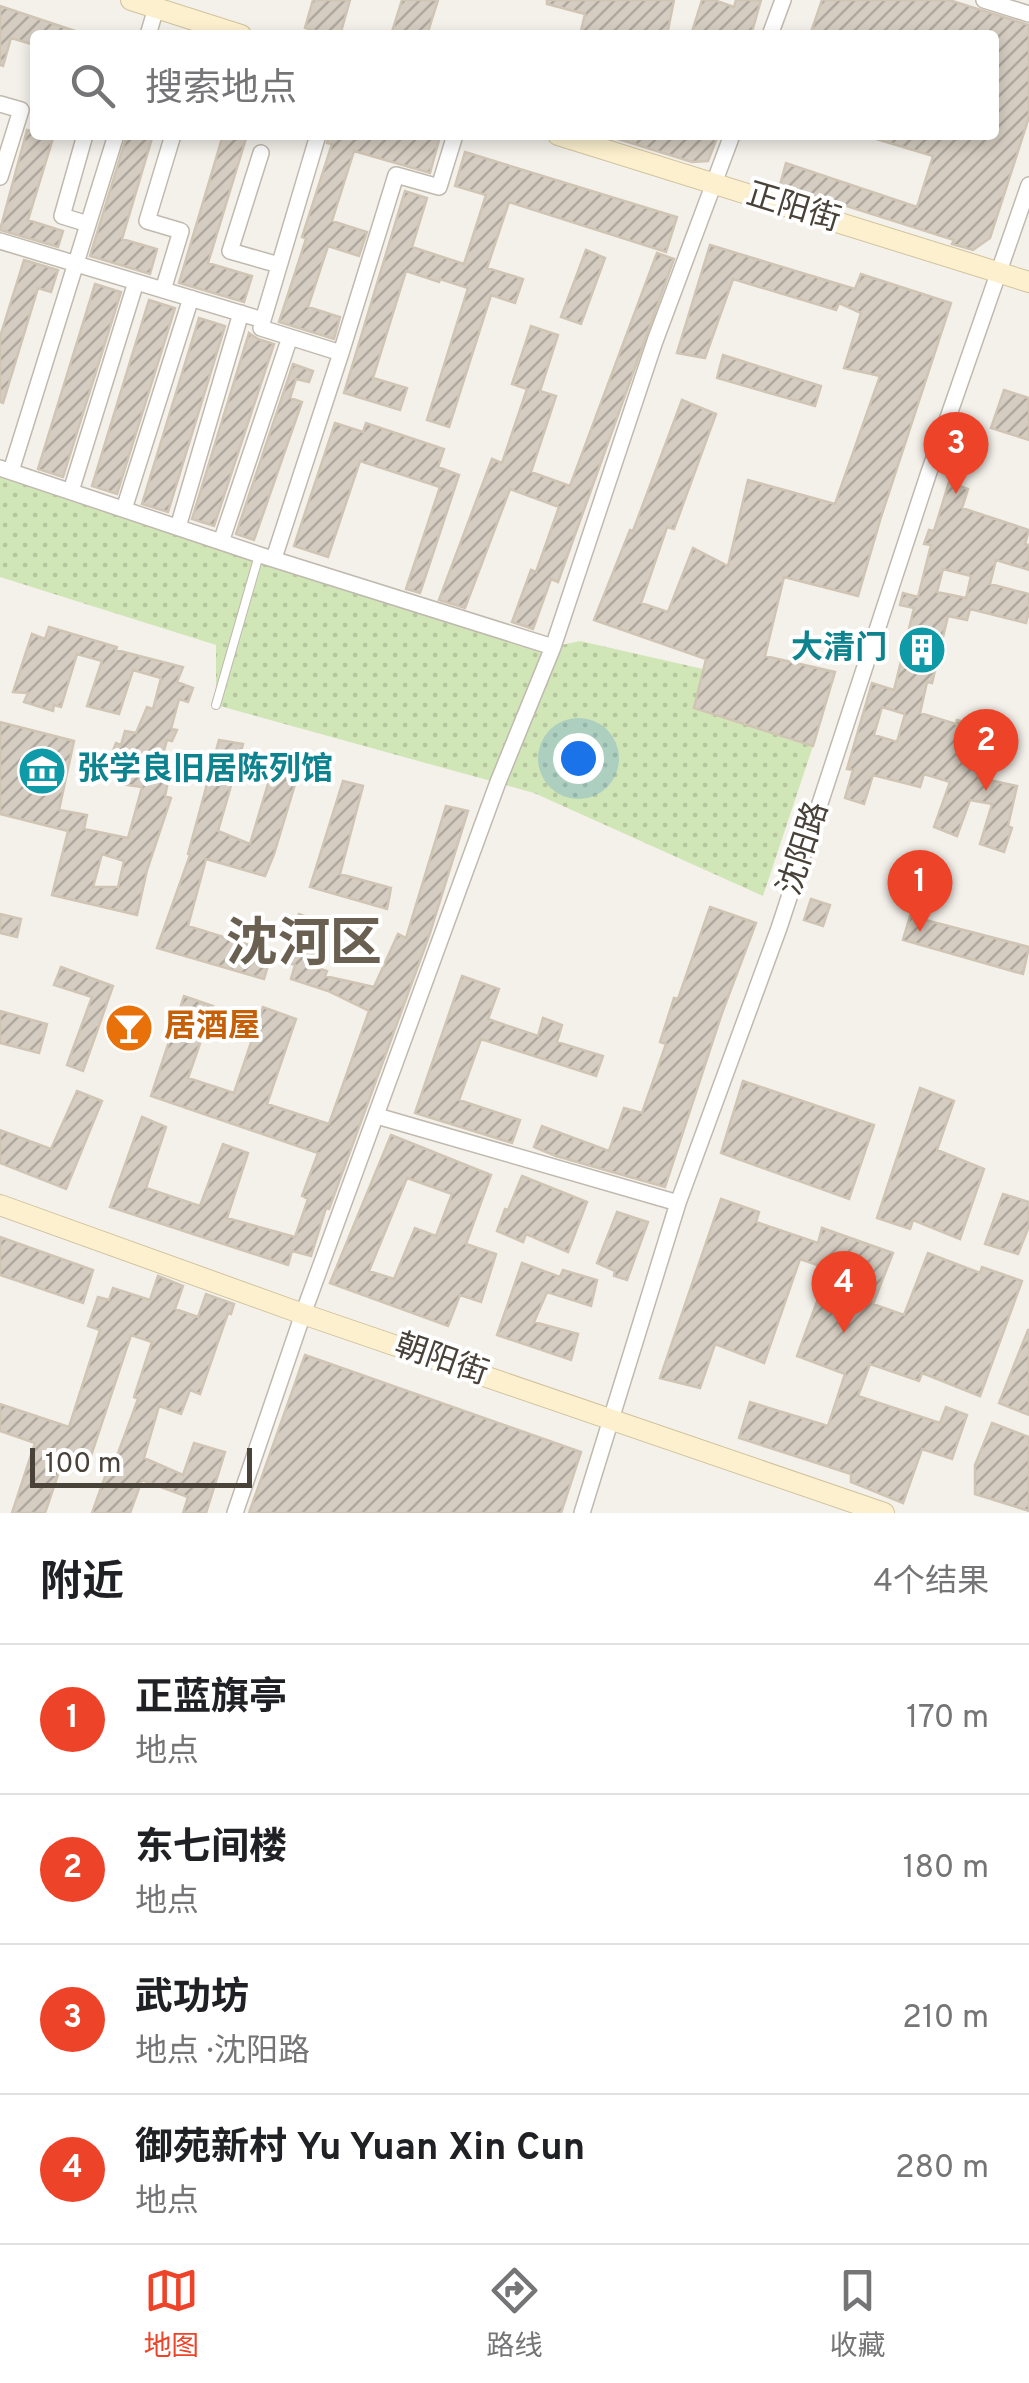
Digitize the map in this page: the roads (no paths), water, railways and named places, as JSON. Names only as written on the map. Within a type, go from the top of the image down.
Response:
[{"type":"street","points":[[131,0],[167,7],[229,30]]},
{"type":"street","points":[[772,30],[784,0]]},
{"type":"street","points":[[984,0],[1029,14]]},
{"type":"street","points":[[151,30],[167,7]]},
{"type":"street","points":[[0,104],[20,110],[0,178]]},
{"type":"street","points":[[85,140],[62,216],[88,224]]},
{"type":"street","points":[[114,140],[6,469],[220,542],[553,647]]},
{"type":"street","points":[[163,290],[181,231],[147,222],[172,140]]},
{"type":"street","points":[[316,140],[261,328],[340,353]]},
{"type":"street","points":[[267,556],[340,353],[396,175],[439,187],[453,140]]},
{"type":"street","name":"正阳街","points":[[574,140],[1029,282]]},
{"type":"street","points":[[235,1513],[498,782],[553,647],[655,341],[730,140]]},
{"type":"street","points":[[261,153],[230,251],[279,265]]},
{"type":"street","name":"沈阳路","points":[[582,1513],[678,1204],[779,928],[928,475],[1029,185]]},
{"type":"street","points":[[0,241],[263,320]]},
{"type":"street","points":[[71,491],[136,282]]},
{"type":"street","points":[[124,509],[190,298]]},
{"type":"street","points":[[178,527],[241,313]]},
{"type":"street","points":[[220,542],[290,337]]},
{"type":"street","points":[[377,1116],[678,1204]]},
{"type":"street","name":"朝阳街","points":[[0,1204],[304,1314],[884,1513]]},
{"type":"lane","points":[[216,705],[267,556]]},
{"type":"place","name":"武功坊","points":[[956,494]]},
{"type":"place","name":"大清门","points":[[922,650]]},
{"type":"place","name":"张学良旧居陈列馆","points":[[42,771]]},
{"type":"place","name":"东七间楼","points":[[986,791]]},
{"type":"place","name":"正蓝旗亭","points":[[920,932]]},
{"type":"place","name":"居酒屋","points":[[129,1028]]},
{"type":"place","name":"御苑新村 Yu Yuan Xin Cun","points":[[844,1333]]},
{"type":"district","name":"沈河区","points":[[304,947]]}]
